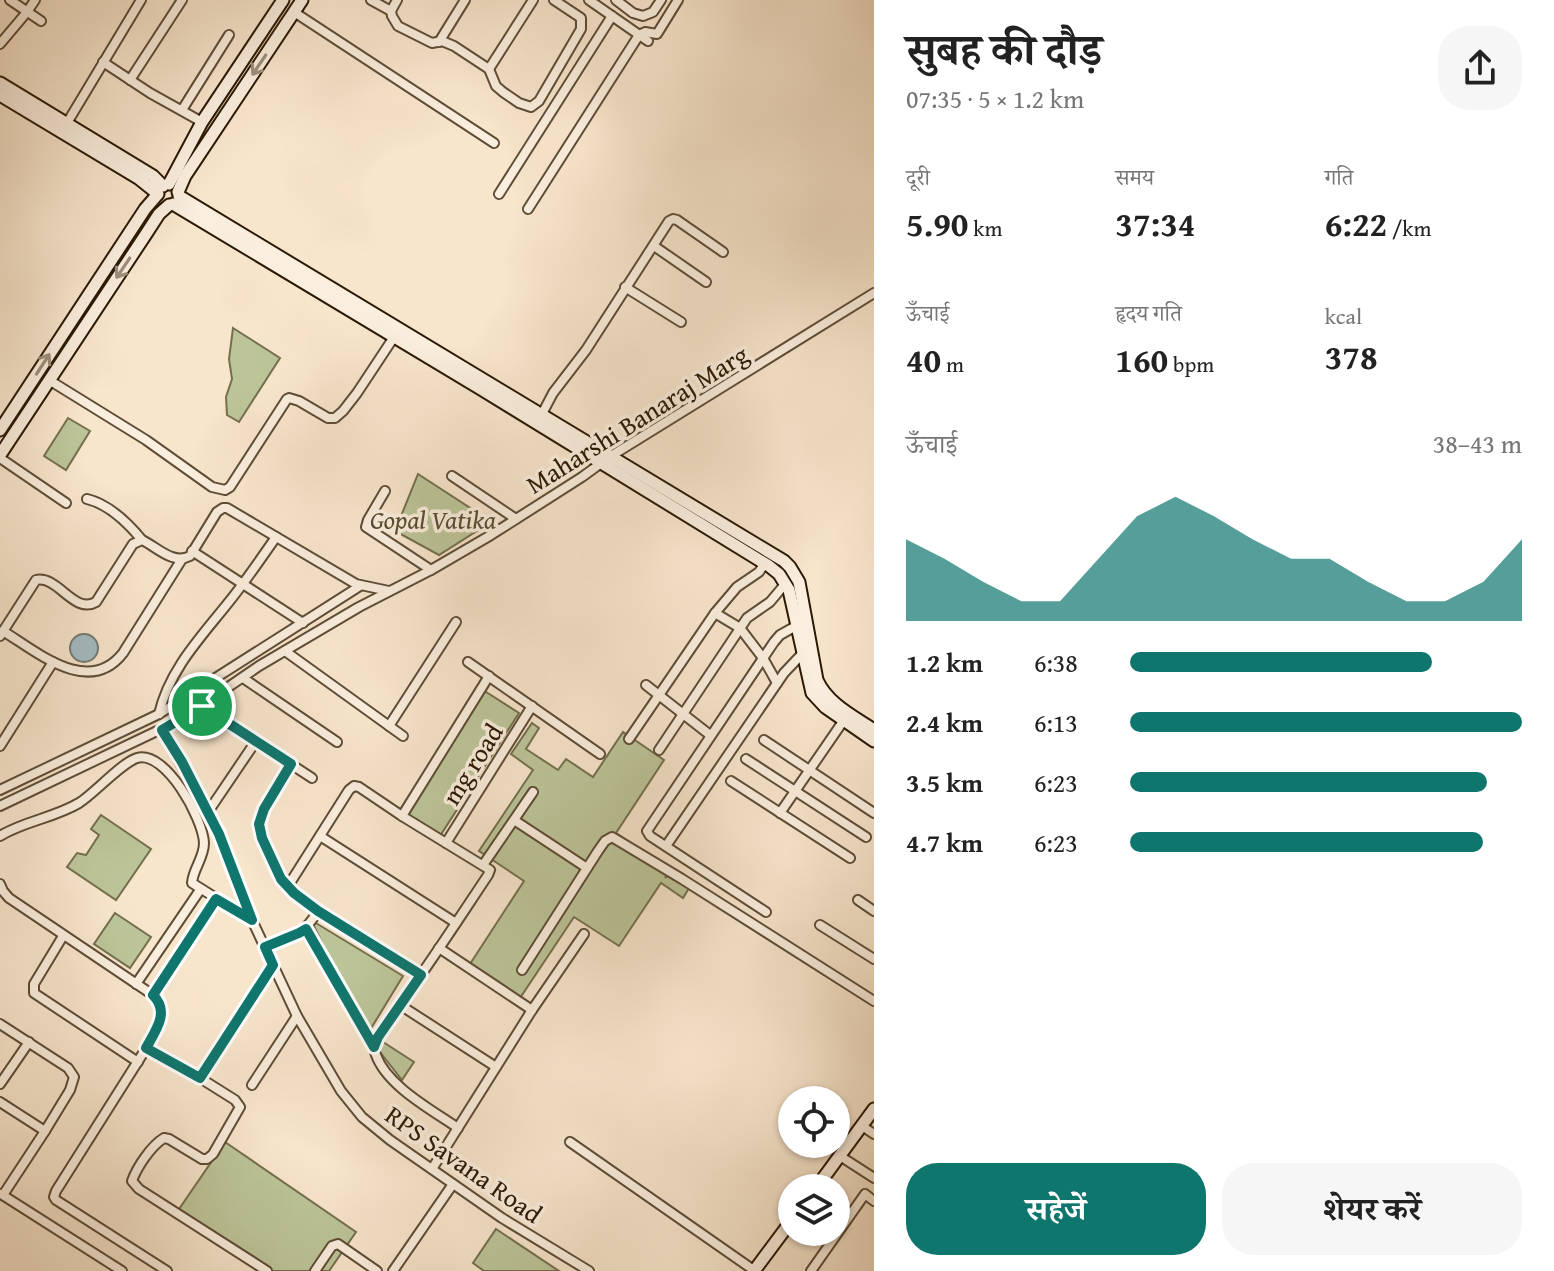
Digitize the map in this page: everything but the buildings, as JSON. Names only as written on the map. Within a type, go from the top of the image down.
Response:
[{"type":"street","points":[[10,0],[41,21]]},
{"type":"street","points":[[0,44],[35,0]]},
{"type":"street","points":[[67,123],[141,0]]},
{"type":"street","points":[[130,80],[182,0]]},
{"type":"street","points":[[66,503],[0,456],[159,214],[202,122],[283,0]]},
{"type":"street","points":[[0,430],[145,209],[170,194],[185,176],[302,0]]},
{"type":"street","points":[[371,0],[391,11]]},
{"type":"street","points":[[397,0],[391,11],[398,26],[428,42],[446,42],[454,46],[489,69],[496,86],[503,92],[531,107],[535,106],[582,23],[577,15],[554,0]]},
{"type":"street","points":[[439,42],[465,0]]},
{"type":"street","points":[[489,69],[533,0]]},
{"type":"street","points":[[577,15],[589,0],[648,41]]},
{"type":"street","points":[[616,0],[633,13],[643,16],[653,12],[661,0]]},
{"type":"street","points":[[528,209],[639,35],[645,32],[657,34],[678,0]]},
{"type":"street","points":[[294,12],[494,143]]},
{"type":"street","points":[[499,194],[612,16]]},
{"type":"street","points":[[182,110],[229,35]]},
{"type":"street","points":[[103,62],[202,122]]},
{"type":"street","points":[[0,83],[153,176],[170,194],[394,337],[759,546],[790,567],[799,582],[817,680],[835,704],[874,730]]},
{"type":"street","points":[[0,95],[542,414],[765,563],[786,583],[789,590],[812,693],[874,741]]},
{"type":"street","points":[[542,414],[553,393],[578,363],[654,246],[665,224],[673,219],[723,252]]},
{"type":"street","points":[[654,246],[706,282]]},
{"type":"street","points":[[625,287],[681,322]]},
{"type":"street","name":"Maharshi Banaraj Marg","points":[[0,806],[162,730],[285,651],[516,519],[606,459],[874,293]]},
{"type":"street","points":[[49,380],[146,440],[212,487],[225,490],[230,487],[287,399],[293,398],[328,418],[335,418],[357,393],[394,337]]},
{"type":"street","points":[[452,476],[516,519]]},
{"type":"street","points":[[385,491],[366,527],[431,570]]},
{"type":"street","points":[[87,499],[97,502],[125,521],[142,540],[175,559],[190,556],[217,512],[227,508],[360,586],[389,591]]},
{"type":"street","points":[[159,714],[162,699],[176,671],[276,537]]},
{"type":"street","points":[[142,540],[130,548],[96,602],[91,605],[82,605],[48,580],[36,580],[2,634],[62,667],[90,672],[103,670],[123,653],[182,559]]},
{"type":"street","points":[[192,551],[303,623]]},
{"type":"street","points":[[629,739],[715,613],[737,587],[757,574],[765,563]]},
{"type":"street","points":[[659,750],[747,618],[770,602],[786,583]]},
{"type":"street","points":[[0,790],[159,714],[360,586]]},
{"type":"street","points":[[715,613],[740,628],[777,683]]},
{"type":"street","points":[[389,726],[456,622]]},
{"type":"street","points":[[766,912],[650,836],[647,831],[763,658],[780,635],[796,626]]},
{"type":"street","points":[[285,651],[403,736]]},
{"type":"street","points":[[666,846],[784,673],[802,654]]},
{"type":"street","points":[[0,746],[53,662]]},
{"type":"street","points":[[468,662],[600,754]]},
{"type":"street","points":[[402,816],[489,676]]},
{"type":"street","points":[[243,678],[337,742]]},
{"type":"street","points":[[646,685],[710,735]]},
{"type":"street","points":[[202,706],[312,778]]},
{"type":"street","name":"mg road","points":[[446,843],[532,706]]},
{"type":"street","points":[[780,813],[844,720]]},
{"type":"street","name":"RPS Savana Road","points":[[162,730],[208,812],[252,920],[297,1016],[341,1091],[362,1117],[390,1140],[502,1218],[589,1271]]},
{"type":"street","points":[[764,740],[874,813]]},
{"type":"street","points":[[208,812],[256,741]]},
{"type":"street","points":[[0,836],[79,803],[133,759],[145,757],[154,760],[172,777],[189,801],[202,829],[203,853],[192,883],[252,920]]},
{"type":"street","points":[[746,759],[866,837]]},
{"type":"street","points":[[291,764],[264,809],[259,824],[262,838],[281,879],[291,888]]},
{"type":"street","points":[[731,781],[850,858]]},
{"type":"street","points":[[374,1047],[490,870],[354,786],[290,883],[291,888],[318,911],[421,975]]},
{"type":"street","points":[[483,865],[533,792]]},
{"type":"street","points":[[514,820],[587,868]]},
{"type":"street","points":[[320,836],[456,923]]},
{"type":"street","points":[[522,970],[605,841],[615,838],[874,1001]]},
{"type":"street","points":[[0,884],[3,898],[153,995],[159,1002],[162,1009],[159,1024],[54,1197],[167,1271]]},
{"type":"street","points":[[136,984],[200,890]]},
{"type":"street","points":[[153,995],[216,899]]},
{"type":"street","points":[[858,900],[874,911]]},
{"type":"street","points":[[265,947],[306,929],[318,911]]},
{"type":"street","points":[[820,925],[874,959]]},
{"type":"street","points":[[306,929],[374,1047],[382,1067],[399,1086],[458,1128]]},
{"type":"street","points":[[432,1169],[584,934]]},
{"type":"street","points":[[63,936],[34,984],[34,993],[138,1062]]},
{"type":"street","points":[[439,948],[532,1010]]},
{"type":"street","points":[[200,1078],[273,965]]},
{"type":"street","points":[[400,1005],[496,1067]]},
{"type":"street","points":[[252,1085],[297,1016]]},
{"type":"street","points":[[0,1024],[68,1068],[74,1077],[70,1090],[45,1131],[1,1194],[122,1271]]},
{"type":"street","points":[[0,1084],[29,1042]]},
{"type":"street","points":[[146,1048],[200,1078],[235,1100],[240,1107],[210,1157],[202,1159],[164,1138],[156,1144],[132,1181],[139,1189],[267,1271]]},
{"type":"street","points":[[0,1102],[45,1131]]},
{"type":"street","points":[[850,1142],[874,1109]]},
{"type":"street","points":[[862,1126],[874,1134]]},
{"type":"street","points":[[570,1142],[754,1271],[778,1239]]},
{"type":"street","points":[[843,1158],[874,1178]]},
{"type":"street","points":[[393,1271],[453,1184]]},
{"type":"street","points":[[850,1214],[865,1194],[874,1201]]},
{"type":"street","points":[[315,1271],[332,1246],[338,1244],[377,1271]]},
{"type":"street","points":[[811,1271],[828,1246]]},
{"type":"green space","points":[[233,328],[280,358],[239,422],[227,415],[226,397],[232,379],[229,359]]},
{"type":"green space","points":[[68,418],[90,431],[66,470],[44,456]]},
{"type":"green space","name":"Gopal Vatika","points":[[418,474],[478,513],[480,529],[439,555],[395,531]]},
{"type":"green space","points":[[483,690],[519,713],[440,836],[404,813]]},
{"type":"green space","points":[[532,723],[539,728],[526,749],[558,770],[566,759],[593,777],[623,732],[664,760],[616,833],[670,869],[665,878],[669,874],[689,888],[683,898],[661,883],[619,946],[574,917],[520,998],[470,964],[524,881],[479,851],[533,770],[511,754]]},
{"type":"green space","points":[[101,815],[151,849],[116,900],[67,867],[77,853],[86,855],[99,835],[91,829]]},
{"type":"green space","points":[[115,913],[151,937],[130,968],[94,944]]},
{"type":"green space","points":[[311,920],[403,976],[367,1035]]},
{"type":"green space","points":[[380,1040],[414,1062],[402,1080],[376,1047]]},
{"type":"green space","points":[[225,1142],[356,1232],[329,1271],[258,1271],[175,1215]]},
{"type":"green space","points":[[496,1229],[559,1271],[484,1271],[473,1263]]},
{"type":"water","points":[[84,634],[94,638],[98,648],[94,658],[84,662],[74,658],[70,648],[74,638]]},
{"type":"route","points":[[202,706],[291,764],[259,819],[262,838],[285,885],[318,911],[421,975],[374,1047],[306,929],[265,947],[273,965],[200,1078],[146,1048],[159,1024],[162,1009],[153,995],[216,899],[252,920],[219,834],[162,730],[202,706]]}]
